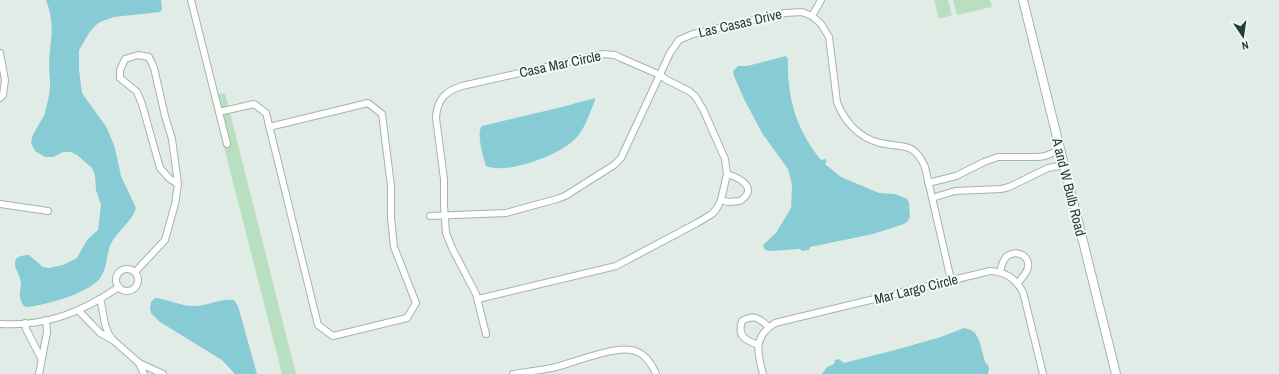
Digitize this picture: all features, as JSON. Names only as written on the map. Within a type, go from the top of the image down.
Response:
[{"type":"street","points":[[191,0],[227,144]]},
{"type":"street","points":[[821,0],[812,16],[821,24],[829,37],[835,94],[839,110],[853,128],[866,138],[880,143],[903,146],[914,151],[922,160],[951,280]]},
{"type":"street","name":"A and W Bulb Road","points":[[1023,0],[1116,374]]},
{"type":"street","name":"Las Casas Drive","points":[[430,216],[506,213],[557,199],[573,191],[614,165],[624,153],[674,46],[679,40],[686,36],[785,13],[802,12],[812,16]]},
{"type":"street","points":[[0,52],[5,80],[3,95],[0,98]]},
{"type":"street","name":"Casa Mar Circle","points":[[478,299],[616,266],[705,219],[717,208],[721,200],[727,174],[725,159],[695,96],[689,91],[660,75],[615,55],[603,54],[462,86],[448,91],[439,103],[436,118],[444,179],[445,215],[448,240],[478,299],[486,334]]},
{"type":"street","points":[[135,272],[165,240],[176,204],[178,184],[172,139],[154,68],[149,57],[138,55],[125,59],[120,70],[120,78],[137,92],[142,104],[160,168],[170,179],[178,184]]},
{"type":"street","points":[[219,112],[254,104],[266,113],[269,126],[318,325],[333,336],[408,318],[416,303],[394,247],[391,218],[391,186],[382,114],[368,103],[269,126]]},
{"type":"street","points":[[928,183],[956,176],[984,162],[998,157],[1038,157],[1060,150]]},
{"type":"street","points":[[932,198],[955,191],[1001,189],[1009,187],[1048,168],[1064,165]]},
{"type":"street","points":[[721,200],[728,202],[740,201],[746,196],[747,192],[744,182],[741,179],[727,174]]},
{"type":"street","points":[[0,204],[48,211]]},
{"type":"street","points":[[1018,283],[1025,274],[1028,266],[1026,258],[1020,253],[1013,253],[1006,257],[1000,272],[1012,277],[1018,283],[1023,292],[1043,374]]},
{"type":"street","points":[[128,269],[135,272],[138,278],[136,286],[129,291],[122,290],[116,282],[119,272],[128,269]]},
{"type":"street","name":"Mar Largo Circle","points":[[769,327],[776,323],[951,280],[990,271],[1000,272]]},
{"type":"street","points":[[0,324],[46,320],[78,311],[100,300],[119,287]]},
{"type":"street","points":[[100,300],[107,333],[139,363],[163,374]]},
{"type":"street","points":[[78,311],[100,333],[113,340]]},
{"type":"street","points":[[758,345],[748,341],[742,336],[739,328],[742,321],[749,317],[756,317],[769,327],[764,332],[758,345],[758,355],[763,374]]},
{"type":"street","points":[[39,374],[47,332],[46,320]]},
{"type":"street","points":[[25,323],[26,329],[41,358]]},
{"type":"street","points":[[513,374],[540,370],[617,351],[630,350],[642,354],[652,363],[656,374]]},
{"type":"street","points":[[139,363],[144,374]]},
{"type":"green space","points":[[934,0],[948,0],[952,15],[939,19]]},
{"type":"green space","points":[[953,0],[990,0],[992,7],[957,15]]},
{"type":"green space","points":[[225,93],[296,374],[282,374],[211,96]]},
{"type":"water","points":[[46,0],[161,0],[162,9],[160,12],[114,17],[100,22],[89,33],[79,50],[79,69],[82,93],[107,128],[115,148],[121,176],[136,208],[132,217],[113,240],[109,249],[104,271],[97,281],[90,287],[69,297],[46,304],[28,307],[24,306],[20,298],[21,284],[15,266],[17,258],[29,255],[43,267],[49,268],[63,265],[77,258],[87,240],[98,230],[101,205],[96,190],[95,175],[92,168],[77,155],[71,152],[63,152],[53,157],[45,157],[35,151],[31,143],[33,135],[45,113],[50,92],[49,64],[52,25]]},
{"type":"water","points":[[786,56],[788,59],[791,100],[799,125],[812,148],[821,160],[825,159],[827,161],[825,164],[841,177],[879,193],[895,194],[907,199],[909,203],[910,217],[904,224],[873,234],[810,247],[809,250],[802,251],[800,249],[769,251],[764,248],[763,245],[776,233],[791,208],[792,185],[788,169],[762,133],[744,99],[733,71],[738,66],[747,66]]},
{"type":"water","points":[[595,98],[582,130],[576,138],[558,151],[520,166],[496,168],[486,166],[480,139],[480,129],[482,126]]},
{"type":"water","points":[[155,298],[191,306],[225,300],[234,300],[238,306],[257,374],[235,374],[222,360],[160,322],[151,313],[150,309],[151,302]]},
{"type":"water","points":[[964,328],[975,333],[979,340],[985,362],[989,368],[988,374],[822,374],[827,367],[834,364],[835,360],[839,359],[844,363],[941,337]]}]
